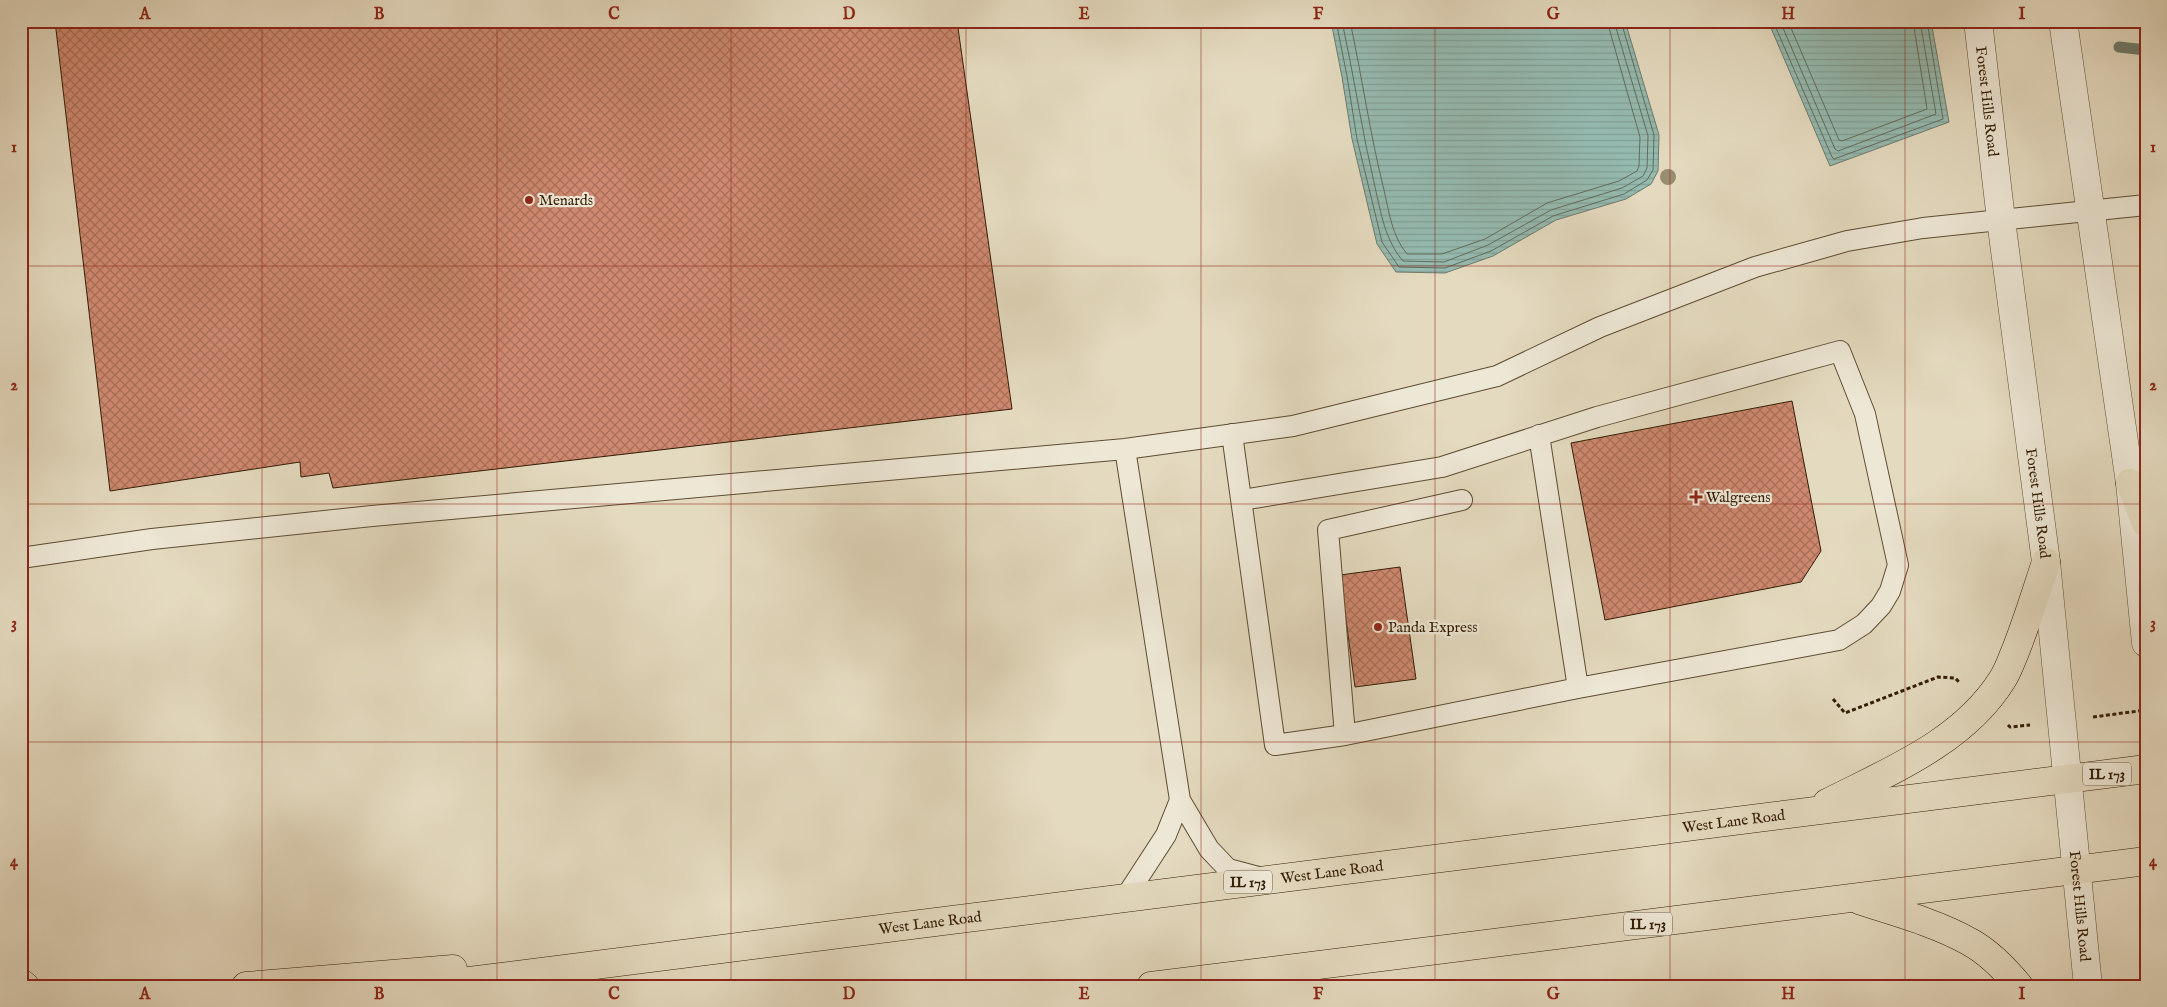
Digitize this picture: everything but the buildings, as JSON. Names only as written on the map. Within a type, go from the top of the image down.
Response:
[{"type":"main road","points":[[2130,483],[2146,523]]},
{"type":"main road","points":[[1811,812],[1914,758],[1950,735],[1984,705],[2003,678],[2023,632],[2046,562]]},
{"type":"main road","name":"West Lane Road","points":[[429,986],[2146,769]]},
{"type":"main road","name":"IL 173","points":[[1151,986],[2146,861]]},
{"type":"main road","points":[[1855,899],[1918,920],[1971,942],[2001,965],[2019,986]]},
{"type":"main road","points":[[246,986],[754,945]]},
{"type":"main road","points":[[21,983],[25,986]]},
{"type":"street","name":"Forest Hills Road","points":[[1978,21],[2001,220],[2046,562],[2088,986]]},
{"type":"street","points":[[2063,21],[2130,483],[2146,643]]},
{"type":"lane","points":[[21,558],[152,539],[372,516],[1125,449],[1293,426],[1497,376],[1600,327],[1755,267],[1847,241],[1923,228],[2146,205]]},
{"type":"lane","points":[[1232,434],[1275,745],[1345,735],[1578,688],[1839,640],[1864,624],[1881,606],[1890,591],[1898,565],[1865,414],[1840,351],[1597,417],[1442,466],[1242,500]]},
{"type":"lane","points":[[1539,435],[1578,688]]},
{"type":"lane","points":[[1125,449],[1180,800],[1209,849],[1228,869],[1266,880]]},
{"type":"lane","points":[[1345,735],[1328,530],[1462,500]]},
{"type":"lane","points":[[1125,898],[1166,835],[1180,800]]},
{"type":"path","points":[[1833,699],[1844,713],[1938,677],[1955,678],[1965,687]]},
{"type":"path","points":[[2004,721],[2010,727],[2032,724]]},
{"type":"water","points":[[1331,21],[1625,21],[1659,135],[1658,171],[1651,184],[1626,199],[1556,220],[1493,256],[1445,273],[1396,272],[1377,244],[1352,139]]},
{"type":"water","points":[[1768,21],[1931,21],[1949,122],[1830,166]]},
{"type":"waterway","points":[[2119,47],[2146,50]]},
{"type":"place","name":"Menards","points":[[529,200]]},
{"type":"place","name":"Walgreens","points":[[1696,497]]},
{"type":"place","name":"Panda Express","points":[[1378,627]]}]
